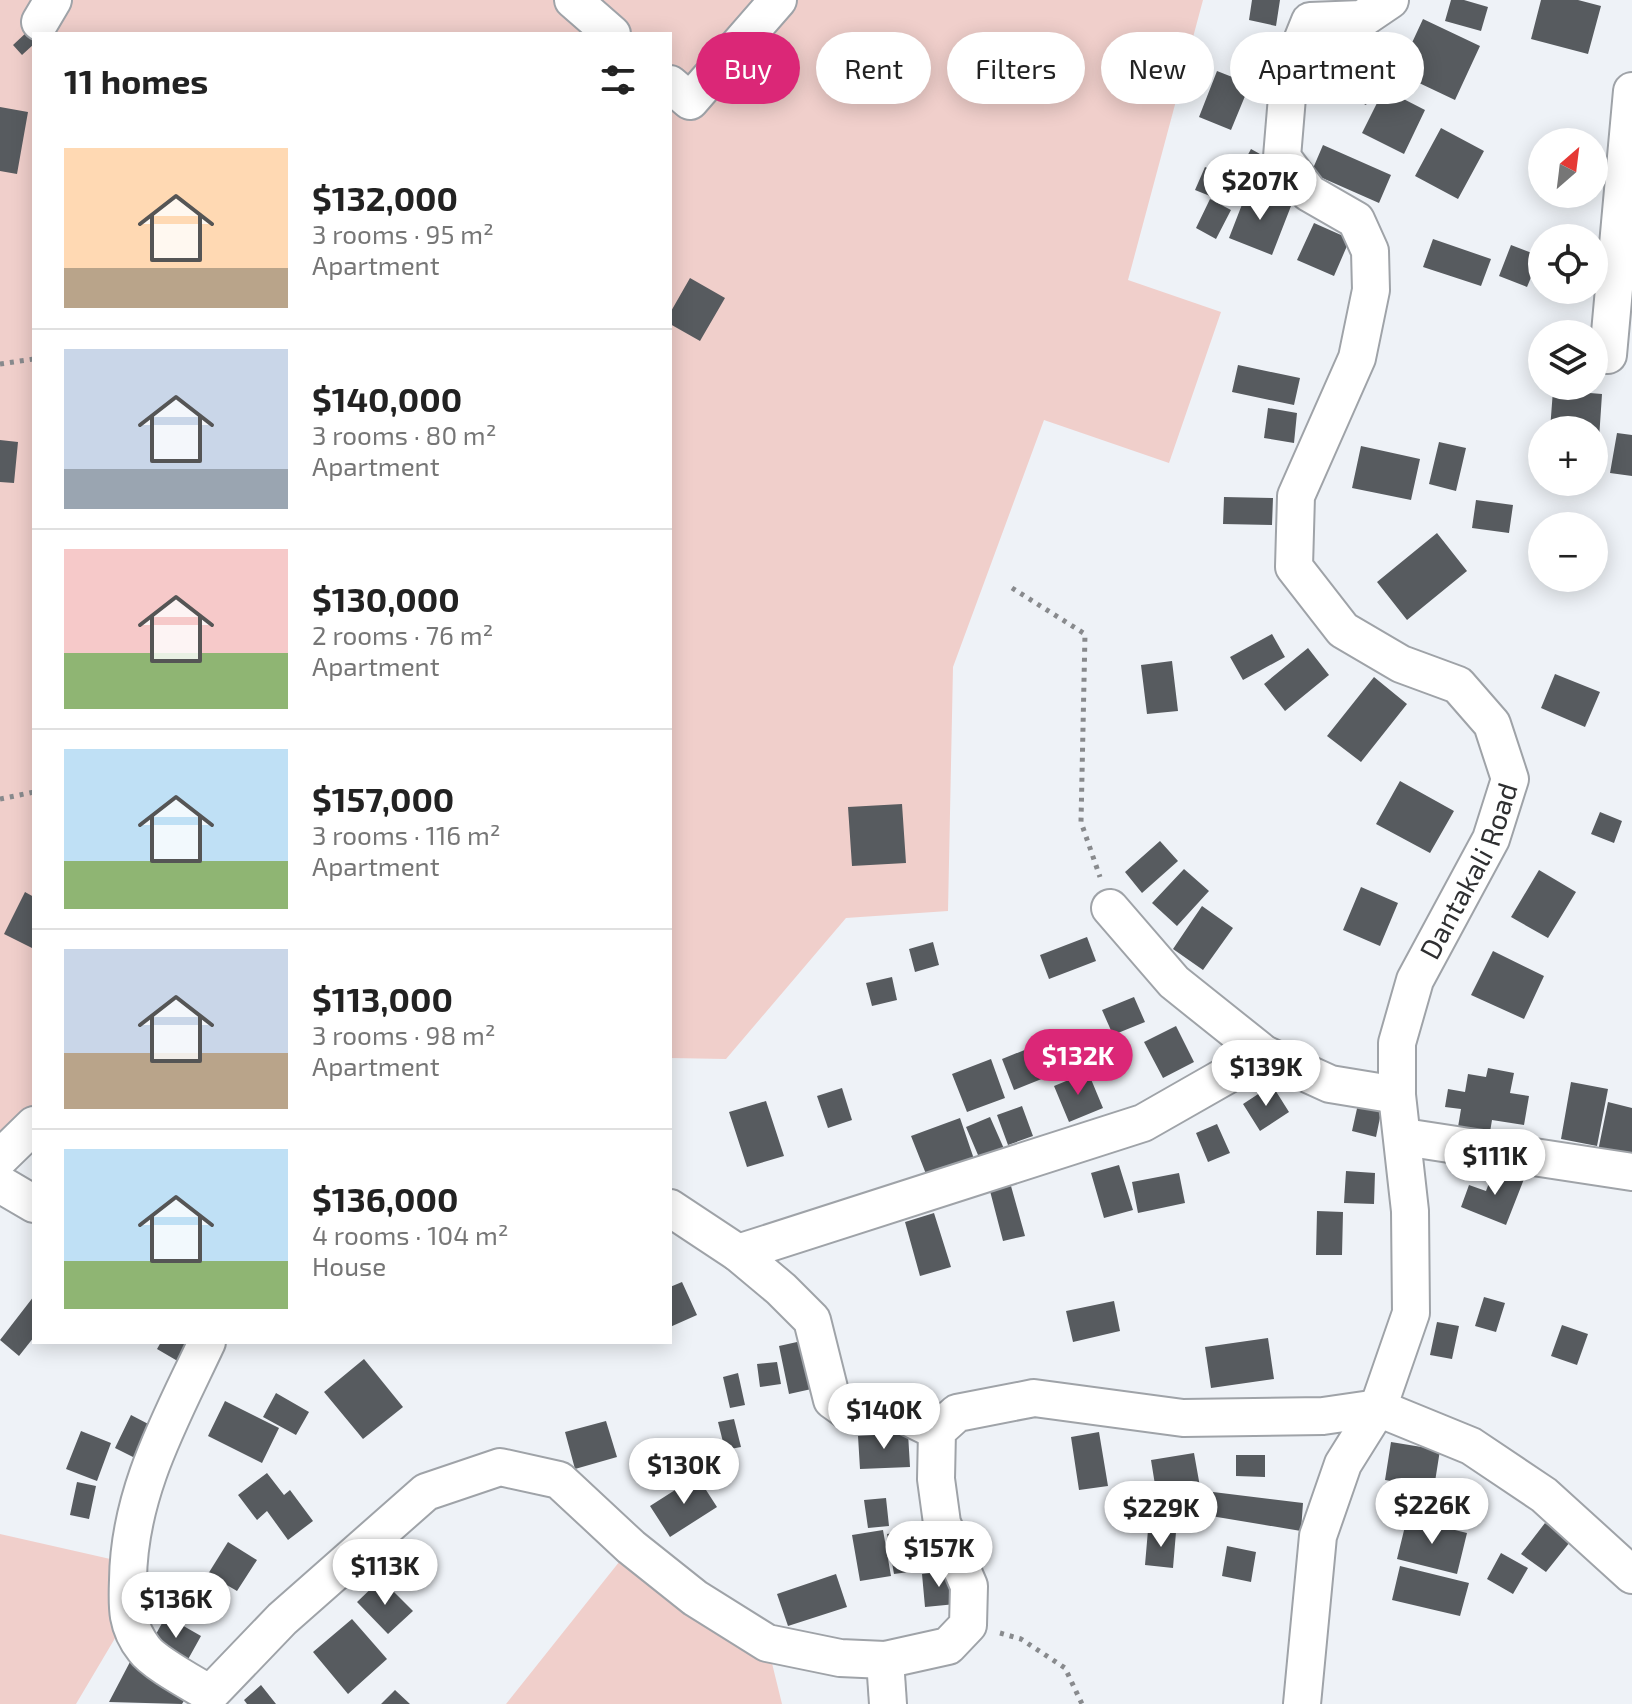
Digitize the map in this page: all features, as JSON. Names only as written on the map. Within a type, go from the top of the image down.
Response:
[{"type":"street","points":[[573,0],[610,32]]},
{"type":"street","points":[[672,86],[690,101],[778,0]]},
{"type":"street","name":"Dantakali Road","points":[[1302,1704],[1318,1536],[1343,1464],[1378,1408],[1411,1313],[1410,1211],[1397,1095],[1397,1043],[1415,980],[1491,839],[1510,779],[1492,724],[1458,685],[1401,664],[1343,630],[1294,567],[1296,496],[1357,358],[1371,290],[1370,251],[1356,220],[1309,193],[1282,157],[1289,73],[1310,21],[1362,19],[1390,0]]},
{"type":"street","points":[[1608,355],[1632,91]]},
{"type":"street","points":[[1110,908],[1174,982],[1264,1054],[1330,1084],[1397,1095]]},
{"type":"street","points":[[738,1253],[1143,1123],[1264,1054]]},
{"type":"street","points":[[0,1158],[32,1127]]},
{"type":"street","points":[[1404,1137],[1632,1172]]},
{"type":"street","points":[[0,1184],[32,1203]]},
{"type":"street","points":[[672,1209],[738,1253],[812,1320],[832,1400],[853,1415],[904,1415],[937,1431]]},
{"type":"street","points":[[206,1344],[152,1458],[135,1513],[128,1563],[127,1618],[145,1651],[207,1699],[282,1619],[426,1492],[500,1467],[559,1480],[631,1547],[695,1598],[767,1643],[840,1658],[885,1660],[948,1646],[968,1625],[969,1586],[942,1523],[936,1479],[937,1431],[957,1413],[1034,1398],[1183,1418],[1323,1416],[1378,1408],[1471,1446],[1544,1495],[1632,1575]]},
{"type":"street","points":[[885,1660],[888,1704]]},
{"type":"path","points":[[0,364],[32,359]]},
{"type":"path","points":[[1012,588],[1085,634],[1081,822],[1110,908]]},
{"type":"path","points":[[0,799],[32,792]]},
{"type":"path","points":[[968,1625],[1021,1639],[1065,1668],[1082,1704]]},
{"type":"shaded area","points":[[0,0],[1203,0],[1194,32],[1101,32],[1101,104],[1175,104],[1128,280],[1221,312],[1169,463],[1044,420],[953,667],[948,911],[846,918],[726,1059],[672,1058],[672,32],[32,32],[32,1126],[0,1158]]},
{"type":"shaded area","points":[[0,1534],[128,1563],[127,1618],[76,1704],[0,1704]]},
{"type":"shaded area","points":[[631,1547],[767,1643],[782,1704],[506,1704]]},
{"type":"building","points":[[1252,0],[1280,0],[1276,26],[1249,20]]},
{"type":"building","points":[[1451,0],[1464,0],[1488,7],[1481,31],[1445,21]]},
{"type":"building","points":[[1541,0],[1578,0],[1601,6],[1588,54],[1531,39]]},
{"type":"building","points":[[1423,19],[1480,46],[1455,100],[1424,85],[1424,32],[1417,32]]},
{"type":"building","points":[[28,31],[32,35],[32,46],[22,55],[13,45]]},
{"type":"building","points":[[1217,71],[1230,76],[1230,104],[1242,104],[1231,130],[1199,117],[1204,104],[1214,104]]},
{"type":"building","points":[[1376,104],[1413,104],[1425,110],[1404,154],[1362,133]]},
{"type":"building","points":[[0,107],[28,112],[17,174],[0,171]]},
{"type":"building","points":[[1441,128],[1484,151],[1458,199],[1415,176]]},
{"type":"building","points":[[1323,145],[1391,175],[1379,203],[1311,173]]},
{"type":"building","points":[[1251,149],[1269,159],[1256,182],[1238,173]]},
{"type":"building","points":[[1205,167],[1225,176],[1215,198],[1195,190]]},
{"type":"building","points":[[1248,189],[1291,206],[1272,255],[1229,238]]},
{"type":"building","points":[[1210,199],[1231,210],[1216,239],[1196,228]]},
{"type":"building","points":[[1314,223],[1350,239],[1334,276],[1297,260]]},
{"type":"building","points":[[1433,239],[1491,259],[1481,286],[1423,267]]},
{"type":"building","points":[[1511,245],[1528,251],[1527,287],[1499,276]]},
{"type":"building","points":[[690,278],[725,298],[700,341],[672,325],[672,310]]},
{"type":"building","points":[[1238,365],[1300,378],[1294,405],[1232,392]]},
{"type":"building","points":[[1552,400],[1602,400],[1601,416],[1551,416]]},
{"type":"building","points":[[1268,408],[1297,413],[1294,443],[1264,438]]},
{"type":"building","points":[[1617,433],[1632,435],[1632,476],[1610,473]]},
{"type":"building","points":[[0,440],[18,442],[14,483],[0,482]]},
{"type":"building","points":[[1439,442],[1466,448],[1456,491],[1429,484]]},
{"type":"building","points":[[1361,446],[1420,459],[1411,500],[1352,488]]},
{"type":"building","points":[[1224,497],[1273,498],[1272,525],[1223,524]]},
{"type":"building","points":[[1476,500],[1513,505],[1509,533],[1472,528]]},
{"type":"building","points":[[1437,533],[1467,571],[1407,620],[1377,582]]},
{"type":"building","points":[[1272,634],[1285,657],[1243,680],[1230,657]]},
{"type":"building","points":[[1308,648],[1329,675],[1285,711],[1264,684]]},
{"type":"building","points":[[1172,661],[1178,711],[1147,714],[1141,665]]},
{"type":"building","points":[[1555,674],[1600,692],[1585,727],[1541,708]]},
{"type":"building","points":[[1374,677],[1407,704],[1361,762],[1327,736]]},
{"type":"building","points":[[1400,781],[1454,811],[1430,853],[1376,824]]},
{"type":"building","points":[[902,804],[906,863],[852,866],[848,807]]},
{"type":"building","points":[[1600,812],[1622,821],[1614,843],[1591,834]]},
{"type":"building","points":[[1160,841],[1178,861],[1142,893],[1125,872]]},
{"type":"building","points":[[1184,869],[1209,891],[1177,926],[1152,903]]},
{"type":"building","points":[[1539,870],[1576,892],[1548,938],[1511,917]]},
{"type":"building","points":[[1361,887],[1398,903],[1380,946],[1343,930]]},
{"type":"building","points":[[25,892],[32,896],[32,948],[4,934]]},
{"type":"building","points":[[1202,906],[1233,928],[1203,970],[1173,949]]},
{"type":"building","points":[[1087,937],[1096,961],[1049,979],[1040,955]]},
{"type":"building","points":[[933,942],[939,965],[915,972],[909,949]]},
{"type":"building","points":[[1493,951],[1544,976],[1524,1019],[1471,995]]},
{"type":"building","points":[[892,977],[897,1000],[872,1006],[866,983]]},
{"type":"building","points":[[1134,997],[1145,1022],[1113,1035],[1102,1010]]},
{"type":"building","points":[[1176,1026],[1194,1062],[1163,1078],[1144,1042]]},
{"type":"building","points":[[1032,1047],[1044,1078],[1014,1090],[1002,1059]]},
{"type":"building","points":[[991,1059],[1005,1098],[967,1112],[952,1074]]},
{"type":"building","points":[[1488,1068],[1514,1073],[1510,1093],[1529,1096],[1524,1125],[1492,1120],[1490,1132],[1458,1127],[1461,1109],[1445,1107],[1448,1089],[1465,1092],[1468,1074],[1486,1077]]},
{"type":"building","points":[[1088,1072],[1103,1108],[1069,1122],[1054,1086]]},
{"type":"building","points":[[1571,1082],[1608,1089],[1597,1146],[1561,1139]]},
{"type":"building","points":[[1272,1085],[1289,1112],[1260,1131],[1243,1104]]},
{"type":"building","points":[[842,1088],[852,1120],[828,1128],[817,1096]]},
{"type":"building","points":[[766,1101],[784,1156],[747,1167],[729,1112]]},
{"type":"building","points":[[1608,1102],[1632,1108],[1632,1163],[1597,1156]]},
{"type":"building","points":[[1358,1104],[1382,1108],[1376,1137],[1352,1131]]},
{"type":"building","points":[[1022,1106],[1033,1136],[1008,1145],[997,1115]]},
{"type":"building","points":[[990,1117],[1005,1151],[981,1162],[966,1127]]},
{"type":"building","points":[[960,1118],[975,1162],[928,1179],[911,1136]]},
{"type":"building","points":[[1217,1124],[1230,1153],[1208,1162],[1196,1133]]},
{"type":"building","points":[[1119,1165],[1133,1210],[1104,1218],[1091,1173]]},
{"type":"building","points":[[1495,1167],[1524,1179],[1506,1225],[1461,1207],[1469,1185],[1486,1191]]},
{"type":"building","points":[[1346,1171],[1375,1173],[1374,1204],[1344,1203]]},
{"type":"building","points":[[1179,1173],[1185,1203],[1138,1213],[1132,1182]]},
{"type":"building","points":[[1011,1186],[1025,1236],[1003,1241],[990,1191]]},
{"type":"building","points":[[1317,1211],[1343,1212],[1342,1255],[1316,1255]]},
{"type":"building","points":[[934,1213],[951,1267],[920,1276],[905,1222]]},
{"type":"building","points":[[682,1282],[697,1315],[672,1326],[672,1286]]},
{"type":"building","points":[[1484,1297],[1505,1303],[1496,1332],[1475,1326]]},
{"type":"building","points":[[32,1299],[32,1340],[19,1356],[0,1340]]},
{"type":"building","points":[[1114,1301],[1120,1331],[1073,1342],[1066,1311]]},
{"type":"building","points":[[1437,1322],[1459,1326],[1452,1359],[1430,1355]]},
{"type":"building","points":[[1562,1325],[1588,1334],[1577,1365],[1551,1356]]},
{"type":"building","points":[[1268,1338],[1274,1379],[1211,1388],[1205,1347]]},
{"type":"building","points":[[806,1340],[816,1388],[789,1394],[779,1346]]},
{"type":"building","points":[[160,1344],[192,1344],[181,1363],[157,1349]]},
{"type":"building","points":[[364,1359],[403,1407],[363,1439],[324,1392]]},
{"type":"building","points":[[777,1362],[781,1384],[760,1387],[757,1364]]},
{"type":"building","points":[[738,1373],[745,1405],[730,1408],[723,1377]]},
{"type":"building","points":[[276,1393],[309,1412],[296,1435],[263,1417]]},
{"type":"building","points":[[225,1401],[279,1428],[262,1463],[208,1436]]},
{"type":"building","points":[[131,1415],[154,1427],[137,1459],[115,1448]]},
{"type":"building","points":[[734,1419],[741,1447],[725,1450],[718,1422]]},
{"type":"building","points":[[606,1421],[617,1457],[575,1469],[565,1432]]},
{"type":"building","points":[[81,1431],[111,1443],[97,1481],[66,1469]]},
{"type":"building","points":[[1099,1432],[1108,1486],[1079,1490],[1071,1437]]},
{"type":"building","points":[[908,1433],[910,1467],[860,1469],[858,1436]]},
{"type":"building","points":[[1391,1442],[1440,1450],[1434,1488],[1385,1480]]},
{"type":"building","points":[[1194,1453],[1205,1515],[1161,1522],[1151,1460]]},
{"type":"building","points":[[1236,1455],[1265,1455],[1265,1477],[1236,1476]]},
{"type":"building","points":[[267,1473],[284,1495],[290,1490],[313,1521],[288,1540],[267,1511],[257,1520],[238,1495]]},
{"type":"building","points":[[697,1476],[717,1507],[670,1537],[650,1506]]},
{"type":"building","points":[[77,1482],[96,1486],[89,1519],[70,1515]]},
{"type":"building","points":[[1213,1492],[1303,1503],[1301,1531],[1211,1516]]},
{"type":"building","points":[[886,1498],[889,1526],[868,1528],[864,1500]]},
{"type":"building","points":[[1407,1518],[1467,1533],[1457,1574],[1397,1559]]},
{"type":"building","points":[[1545,1523],[1570,1542],[1546,1572],[1521,1554]]},
{"type":"building","points":[[925,1528],[931,1569],[894,1574],[887,1534]]},
{"type":"building","points":[[883,1530],[891,1576],[860,1581],[852,1535]]},
{"type":"building","points":[[1148,1530],[1176,1532],[1173,1568],[1145,1565]]},
{"type":"building","points":[[228,1542],[257,1560],[237,1591],[208,1574]]},
{"type":"building","points":[[1227,1546],[1256,1552],[1251,1582],[1222,1576]]},
{"type":"building","points":[[1501,1553],[1528,1568],[1513,1594],[1487,1579]]},
{"type":"building","points":[[1400,1566],[1469,1583],[1460,1616],[1392,1600]]},
{"type":"building","points":[[953,1570],[956,1604],[925,1607],[922,1574]]},
{"type":"building","points":[[836,1574],[847,1607],[788,1626],[777,1594]]},
{"type":"building","points":[[381,1579],[413,1611],[388,1634],[357,1602]]},
{"type":"building","points":[[166,1616],[201,1636],[186,1663],[151,1643]]},
{"type":"building","points":[[352,1619],[387,1659],[348,1694],[313,1652]]},
{"type":"building","points":[[131,1660],[161,1676],[156,1684],[185,1699],[182,1704],[109,1702]]},
{"type":"building","points":[[261,1685],[276,1704],[247,1704],[244,1700]]},
{"type":"building","points":[[395,1690],[410,1704],[381,1704]]}]
